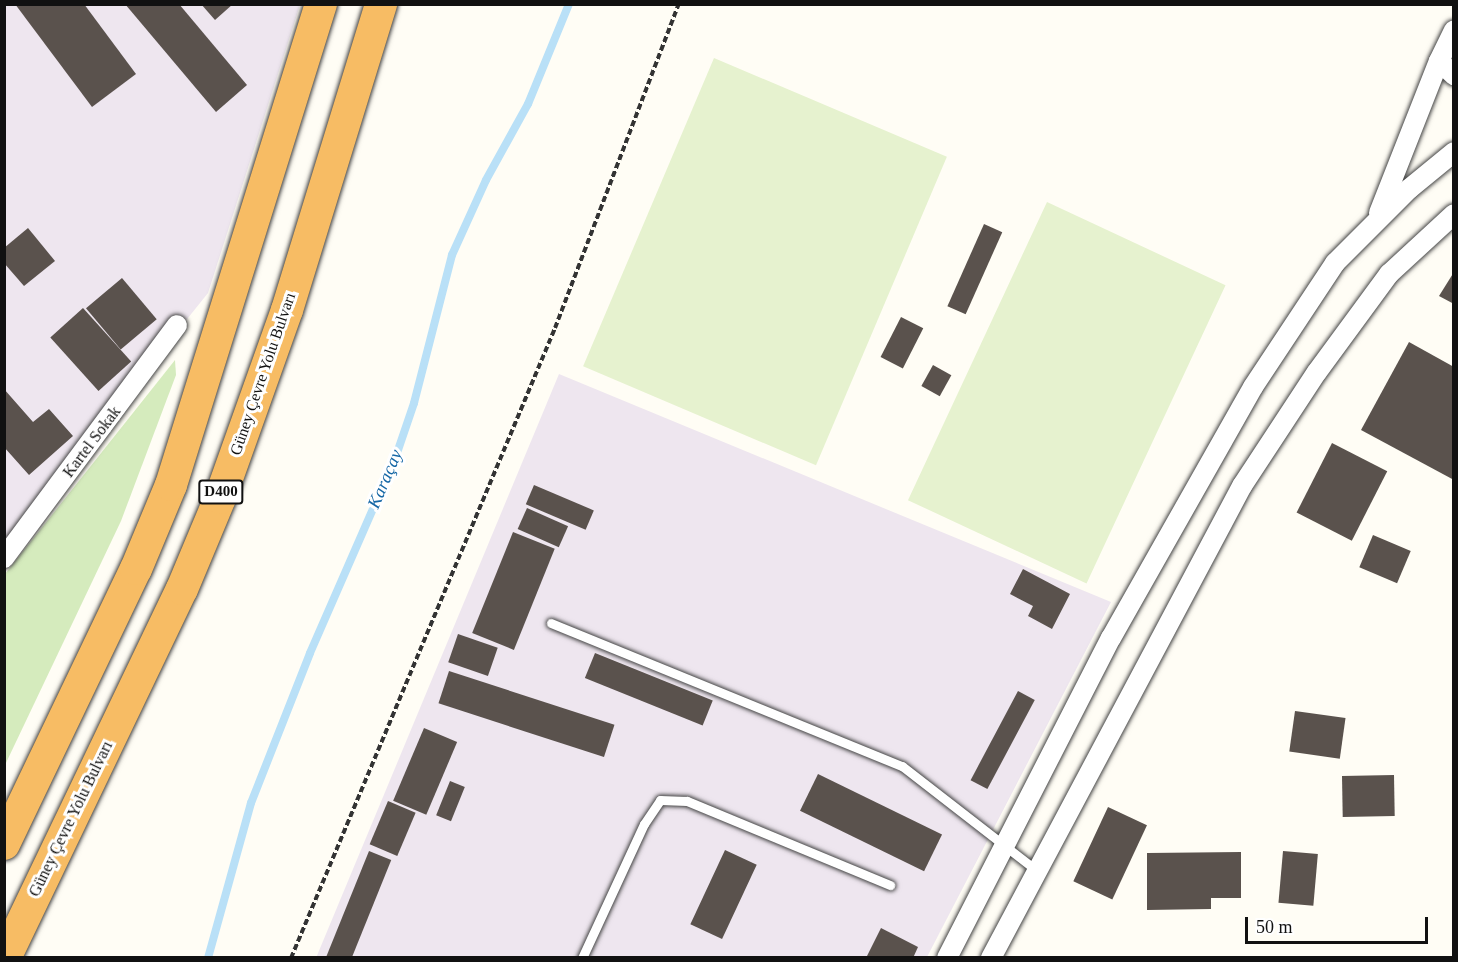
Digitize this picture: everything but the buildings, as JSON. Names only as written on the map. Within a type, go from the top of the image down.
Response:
[{"type":"highway","name":"D400","points":[[4,844],[136,568],[171,485],[321,4]]},
{"type":"highway","name":"Güney Çevre Yolu Bulvarı","points":[[5,957],[182,589],[220,498],[287,310],[381,4]]},
{"type":"street","points":[[1376,220],[1439,61],[1454,30]]},
{"type":"street","points":[[1439,61],[1454,75]]},
{"type":"street","points":[[947,957],[1111,638],[1224,435],[1335,263],[1376,220],[1454,152]]},
{"type":"street","points":[[991,957],[1242,486],[1317,372],[1389,274],[1454,214]]},
{"type":"street","name":"Kartel Sokak","points":[[4,558],[177,325]]},
{"type":"lane","points":[[551,623],[902,766],[1006,844],[1036,870]]},
{"type":"lane","points":[[582,957],[644,824],[660,800],[687,801],[890,885]]},
{"type":"path","points":[[291,957],[555,327],[679,4]]},
{"type":"shaded area","points":[[5,5],[300,5],[208,293],[5,546]]},
{"type":"shaded area","points":[[559,374],[1111,602],[927,957],[316,958]]},
{"type":"green space","points":[[714,58],[947,157],[816,465],[583,366]]},
{"type":"green space","points":[[1047,202],[1226,285],[1087,583],[908,500]]},
{"type":"green space","points":[[175,360],[176,375],[121,521],[5,765],[5,574]]},
{"type":"waterway","name":"Karaçay","points":[[208,958],[251,803],[310,653],[396,456],[414,403],[452,255],[486,180],[528,104],[569,4]]}]
